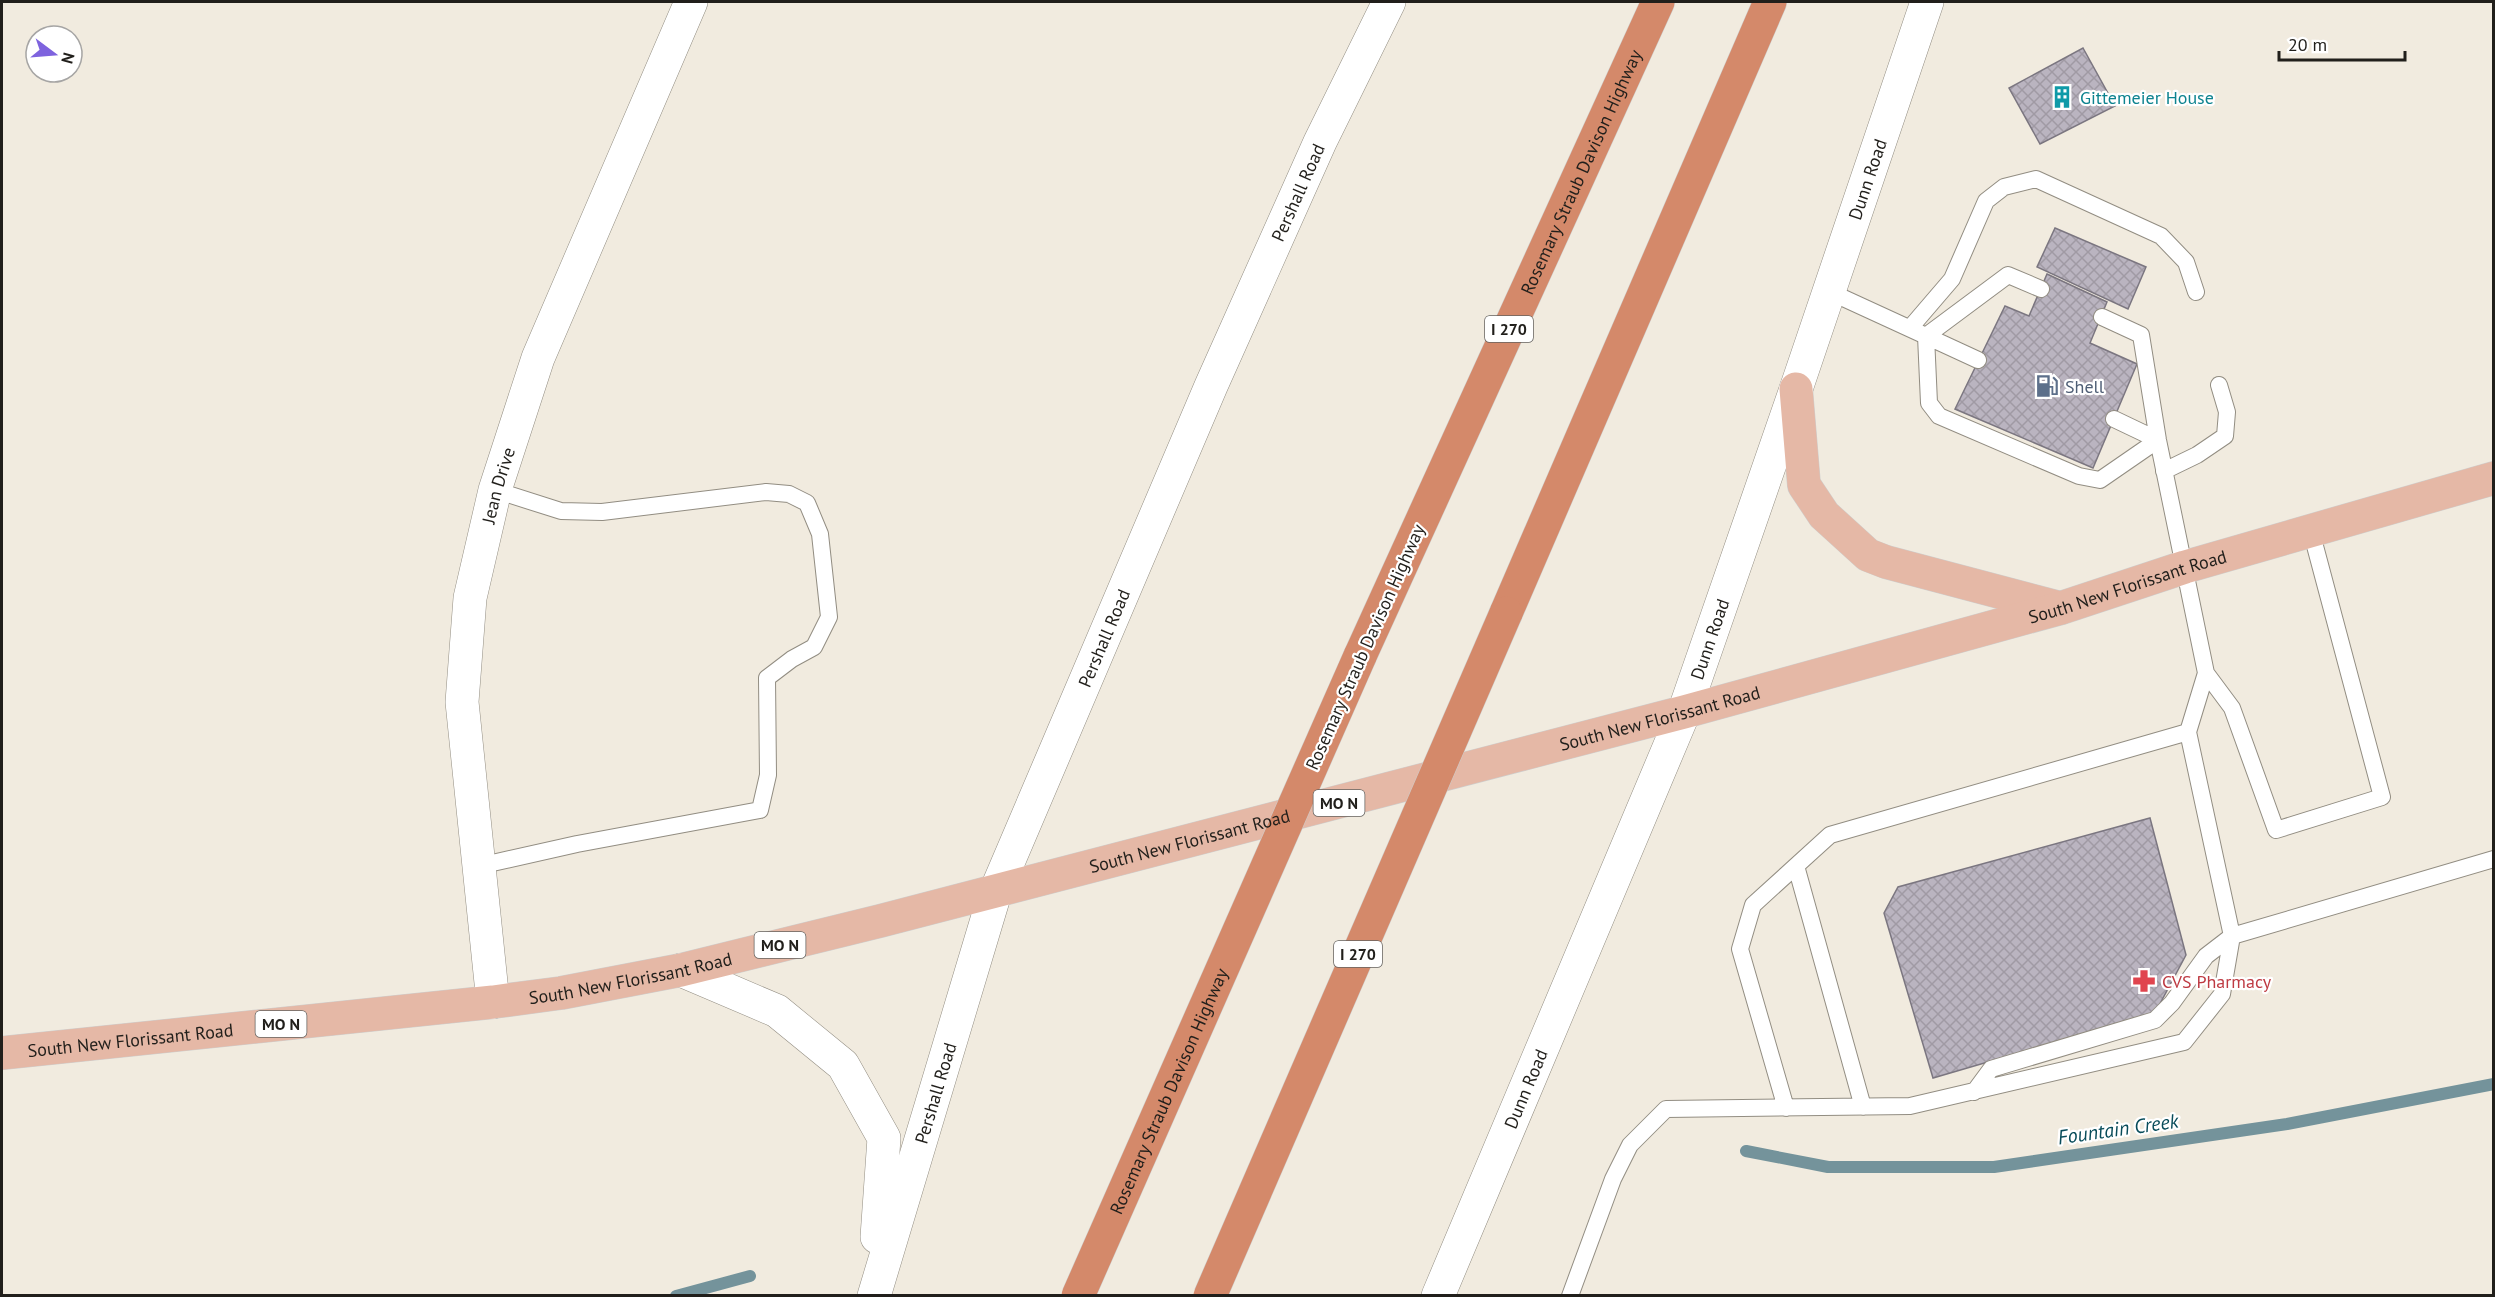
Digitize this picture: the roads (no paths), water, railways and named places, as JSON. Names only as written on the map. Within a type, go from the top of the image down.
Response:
[{"type":"highway","name":"Rosemary Straub Davison Highway","points":[[1078,1296],[1360,656],[1658,2]]},
{"type":"highway","name":"I 270","points":[[1210,1296],[1770,2]]},
{"type":"main road","points":[[1796,389],[1804,485],[1824,515],[1868,555],[1886,562],[2061,608]]},
{"type":"main road","name":"South New Florissant Road","points":[[2,1053],[493,1002],[561,993],[681,970],[995,893],[1684,712],[2061,608],[2185,567],[2493,478]]},
{"type":"street","name":"Jean Drive","points":[[493,1002],[462,702],[470,598],[495,490],[538,358],[691,2]]},
{"type":"street","name":"Pershall Road","points":[[873,1296],[995,893],[1211,386],[1320,142],[1389,2]]},
{"type":"street","name":"Dunn Road","points":[[1438,1296],[1684,712],[1927,2]]},
{"type":"street","points":[[681,970],[777,1011],[843,1065],[884,1138],[873,1296]]},
{"type":"lane","points":[[1910,328],[1952,279],[1986,201],[2004,187],[2036,179],[2161,236],[2186,262],[2196,292]]},
{"type":"lane","points":[[1926,336],[2008,275],[2041,289]]},
{"type":"lane","points":[[1828,291],[1978,360]]},
{"type":"lane","points":[[2102,317],[2141,335],[2158,440],[2206,673],[2232,708],[2276,830],[2382,797],[2311,531]]},
{"type":"lane","points":[[1926,336],[1929,403],[1939,416],[2079,476],[2100,480],[2158,440]]},
{"type":"lane","points":[[2164,471],[2197,455],[2225,436],[2227,412],[2219,385]]},
{"type":"lane","points":[[2114,419],[2158,440]]},
{"type":"lane","points":[[479,866],[576,844],[760,810],[768,775],[767,678],[792,659],[814,647],[829,617],[820,534],[807,504],[789,494],[766,492],[602,512],[561,511],[495,490]]},
{"type":"lane","points":[[1570,1296],[1613,1179],[1630,1145],[1666,1109],[1910,1106],[2184,1042],[2222,994],[2232,936],[2188,732],[2206,673]]},
{"type":"lane","points":[[1786,1108],[1740,949],[1753,905],[1830,835],[2188,732]]},
{"type":"lane","points":[[1974,1092],[1990,1069],[2156,1020],[2206,956],[2232,936],[2493,859]]},
{"type":"lane","points":[[1796,866],[1863,1107]]},
{"type":"waterway","name":"Fountain Creek","points":[[1746,1151],[1828,1167],[1994,1167],[2287,1124],[2494,1084]]},
{"type":"waterway","points":[[676,1296],[750,1276]]},
{"type":"place","name":"Gittemeier House","points":[[2062,97]]},
{"type":"place","name":"Shell","points":[[2047,386]]},
{"type":"place","name":"CVS Pharmacy","points":[[2144,981]]}]
